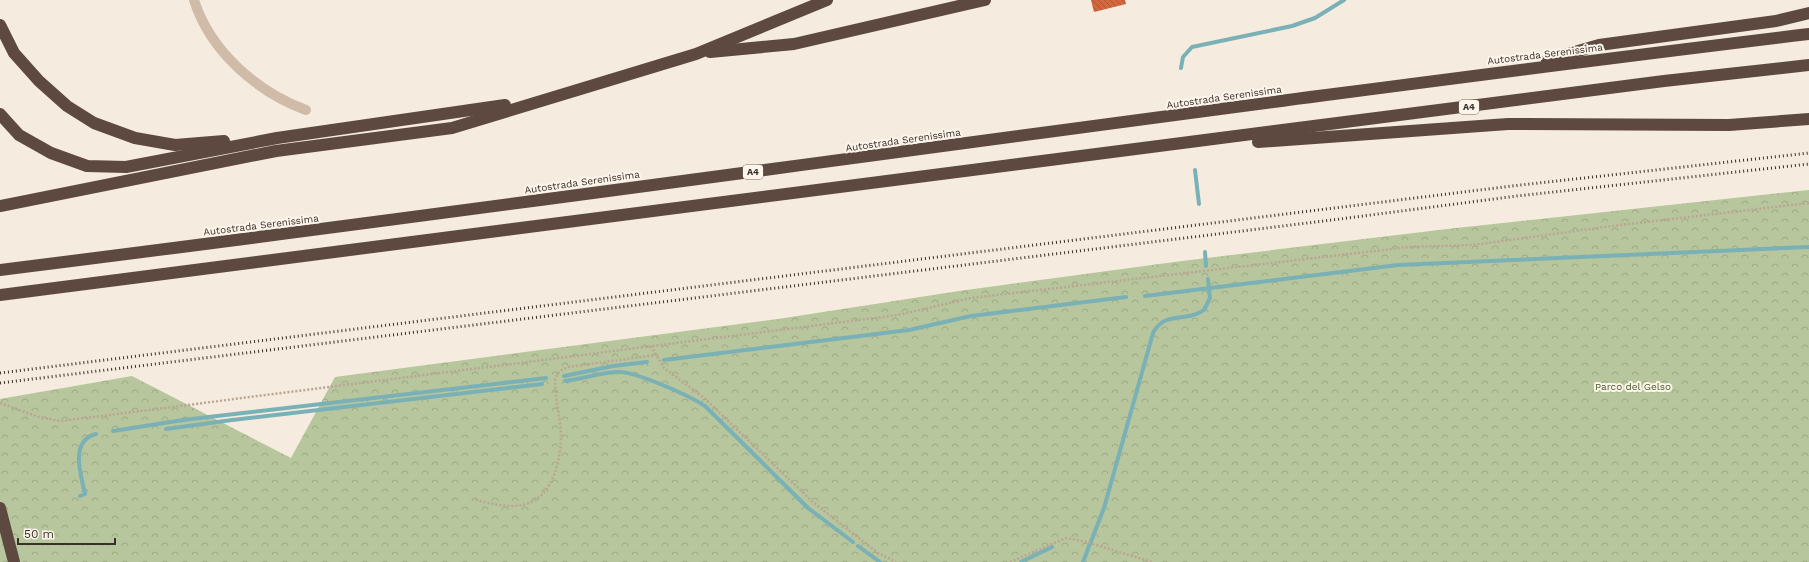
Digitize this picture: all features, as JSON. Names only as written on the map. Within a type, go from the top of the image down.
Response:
[{"type":"highway","points":[[0,206],[276,151],[452,128],[696,54],[827,0]]},
{"type":"highway","points":[[696,54],[794,44],[985,0]]},
{"type":"highway","points":[[1507,71],[1599,45],[1776,21],[1809,13]]},
{"type":"highway","points":[[0,25],[14,53],[39,81],[66,106],[94,123],[135,138],[175,145],[277,138]]},
{"type":"highway","name":"Autostrada Serenissima","points":[[0,270],[255,238],[1507,71],[1809,34]]},
{"type":"highway","name":"A4","points":[[0,294],[1129,151],[1664,81],[1809,64]]},
{"type":"highway","points":[[0,114],[19,135],[51,154],[87,166],[126,167],[277,138],[547,98]]},
{"type":"highway","points":[[1129,151],[1508,124],[1729,125],[1809,119]]},
{"type":"highway","points":[[0,508],[14,562]]},
{"type":"lane","points":[[194,0],[213,39],[235,65],[261,88],[291,105],[306,110]]},
{"type":"path","points":[[0,403],[39,418],[61,421],[898,315],[971,298],[1409,247],[1473,245],[1620,225],[1809,203]]},
{"type":"path","points":[[651,346],[664,368],[719,412],[762,455],[814,503],[878,553],[896,562]]},
{"type":"path","points":[[472,499],[491,504],[526,505],[538,498],[546,490],[553,476],[560,448],[555,380],[557,373],[561,369],[656,355]]},
{"type":"path","points":[[1010,562],[1066,538],[1083,540],[1152,562]]},
{"type":"green space","name":"Parco del Gelso","points":[[1809,190],[1809,562],[0,562],[0,399],[132,376],[291,458],[335,377],[778,319],[959,291],[1182,261],[1447,229]]},
{"type":"building","points":[[1091,0],[1125,0],[1126,4],[1094,12]]},
{"type":"waterway","points":[[1181,68],[1183,57],[1192,47],[1292,26],[1315,18],[1344,0]]},
{"type":"waterway","points":[[1195,170],[1199,204]]},
{"type":"waterway","points":[[1145,296],[1398,265],[1809,247]]},
{"type":"waterway","points":[[1205,252],[1206,266]]},
{"type":"waterway","points":[[1083,562],[1104,508],[1153,333],[1158,326],[1170,319],[1190,316],[1204,310],[1210,298],[1208,279]]},
{"type":"waterway","points":[[664,360],[909,330],[971,316],[1126,297]]},
{"type":"waterway","points":[[564,376],[613,366],[647,362]]},
{"type":"waterway","points":[[565,381],[616,372],[624,372],[661,384],[698,402],[705,406],[808,508],[853,542]]},
{"type":"waterway","points":[[113,431],[183,420],[546,378]]},
{"type":"waterway","points":[[166,429],[542,384]]},
{"type":"waterway","points":[[80,496],[85,494],[80,469],[80,451],[82,444],[88,438],[96,434]]},
{"type":"waterway","points":[[858,546],[880,562]]},
{"type":"waterway","points":[[1021,562],[1052,547]]},
{"type":"railway","points":[[0,373],[1512,186],[1809,153]]},
{"type":"railway","points":[[0,383],[1517,196],[1809,164]]}]
